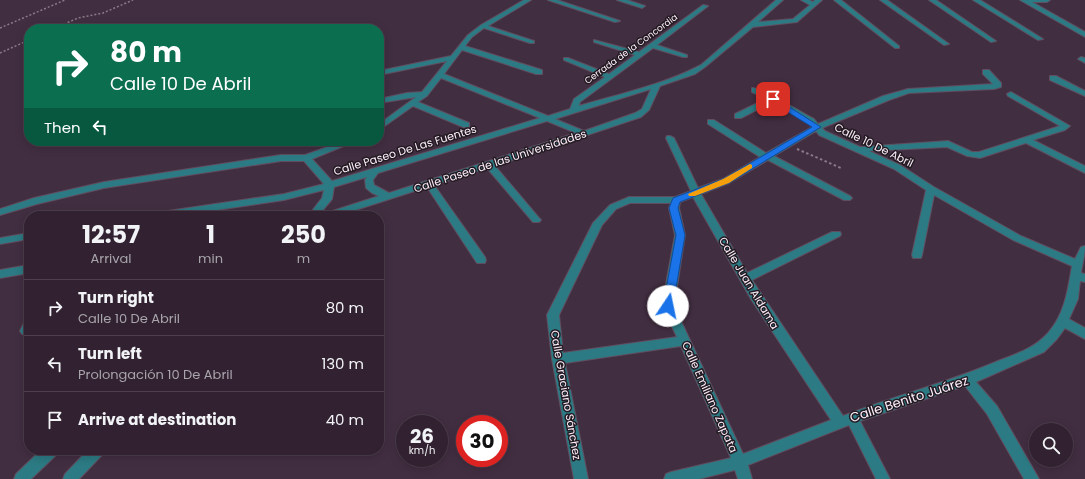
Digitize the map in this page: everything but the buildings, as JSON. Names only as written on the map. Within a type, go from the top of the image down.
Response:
[{"type":"street","points":[[384,124],[424,94],[460,47],[483,26],[528,0]]},
{"type":"street","points":[[551,0],[617,21]]},
{"type":"street","points":[[620,0],[642,6]]},
{"type":"street","name":"Calle Paseo De Las Fuentes","points":[[188,211],[284,197],[330,185],[657,85],[692,72],[703,66],[780,0]]},
{"type":"street","points":[[804,0],[814,5]]},
{"type":"street","points":[[749,25],[795,21],[819,0]]},
{"type":"street","points":[[837,0],[897,47]]},
{"type":"street","points":[[883,0],[946,44]]},
{"type":"street","points":[[932,0],[993,42]]},
{"type":"street","points":[[976,0],[1040,39]]},
{"type":"street","points":[[1024,1],[1047,0]]},
{"type":"street","points":[[1024,1],[1085,35]]},
{"type":"street","name":"Cerrada de la Concordia","points":[[574,110],[577,101],[608,76],[705,6]]},
{"type":"street","points":[[483,26],[532,42]]},
{"type":"street","points":[[596,41],[639,54]]},
{"type":"street","points":[[651,45],[686,56]]},
{"type":"street","points":[[460,47],[539,72]]},
{"type":"street","points":[[384,72],[451,58]]},
{"type":"street","points":[[566,59],[608,76]]},
{"type":"street","points":[[755,90],[773,99],[817,127],[886,98],[908,91],[994,87],[998,85],[986,72]]},
{"type":"street","points":[[440,75],[550,118],[585,134]]},
{"type":"street","points":[[1053,78],[1085,94]]},
{"type":"street","name":"Calle Paseo de las Universidades","points":[[343,211],[585,134],[638,115],[645,110],[657,85]]},
{"type":"street","points":[[384,100],[407,95],[424,94]]},
{"type":"street","points":[[860,149],[948,144],[970,154],[980,155],[1066,126],[1011,94]]},
{"type":"street","points":[[738,116],[773,99]]},
{"type":"street","points":[[413,103],[466,125]]},
{"type":"street","points":[[711,122],[767,156],[847,198]]},
{"type":"street","name":"Calle 10 De Abril","points":[[614,208],[629,200],[676,200],[696,193],[726,181],[817,127],[822,133],[898,167],[931,189],[1079,273]]},
{"type":"street","name":"Calle Juan Aldama","points":[[670,138],[696,193],[745,279],[846,420],[884,479]]},
{"type":"street","points":[[1025,139],[1085,170]]},
{"type":"street","points":[[0,212],[35,200],[78,190],[281,158],[306,158],[338,146]]},
{"type":"street","points":[[306,158],[330,185],[327,199],[317,211]]},
{"type":"street","points":[[489,165],[536,220]]},
{"type":"street","points":[[374,172],[369,180],[369,186],[375,191],[390,197]]},
{"type":"street","points":[[430,184],[482,260]]},
{"type":"street","points":[[917,255],[931,189]]},
{"type":"street","name":"Calle Emiliano Zapata","points":[[676,200],[674,208],[680,235],[668,306],[740,462],[745,479]]},
{"type":"street","name":"Calle Graciano Sánchez","points":[[580,479],[558,359],[553,315],[598,223],[614,208]]},
{"type":"street","points":[[745,279],[836,234]]},
{"type":"street","points":[[0,241],[24,237]]},
{"type":"street","name":"Calle Benito Juárez","points":[[671,479],[740,462],[846,420],[967,380],[1040,349],[1053,336],[1063,321],[1072,299],[1085,250]]},
{"type":"street","points":[[0,274],[24,270]]},
{"type":"street","points":[[1063,321],[1085,334]]},
{"type":"street","points":[[558,359],[685,340]]},
{"type":"street","points":[[967,380],[992,410],[1032,479]]},
{"type":"street","points":[[21,479],[46,455]]},
{"type":"street","points":[[70,479],[92,455]]},
{"type":"path","points":[[0,28],[65,0]]},
{"type":"path","points":[[64,24],[78,18],[102,13],[133,0]]},
{"type":"path","points":[[0,53],[24,42]]},
{"type":"path","points":[[787,144],[841,168]]},
{"type":"slow traffic","points":[[692,194],[726,181],[750,167]]},
{"type":"route","points":[[668,306],[680,235],[674,208],[676,200],[726,181],[817,127],[773,99]]}]
